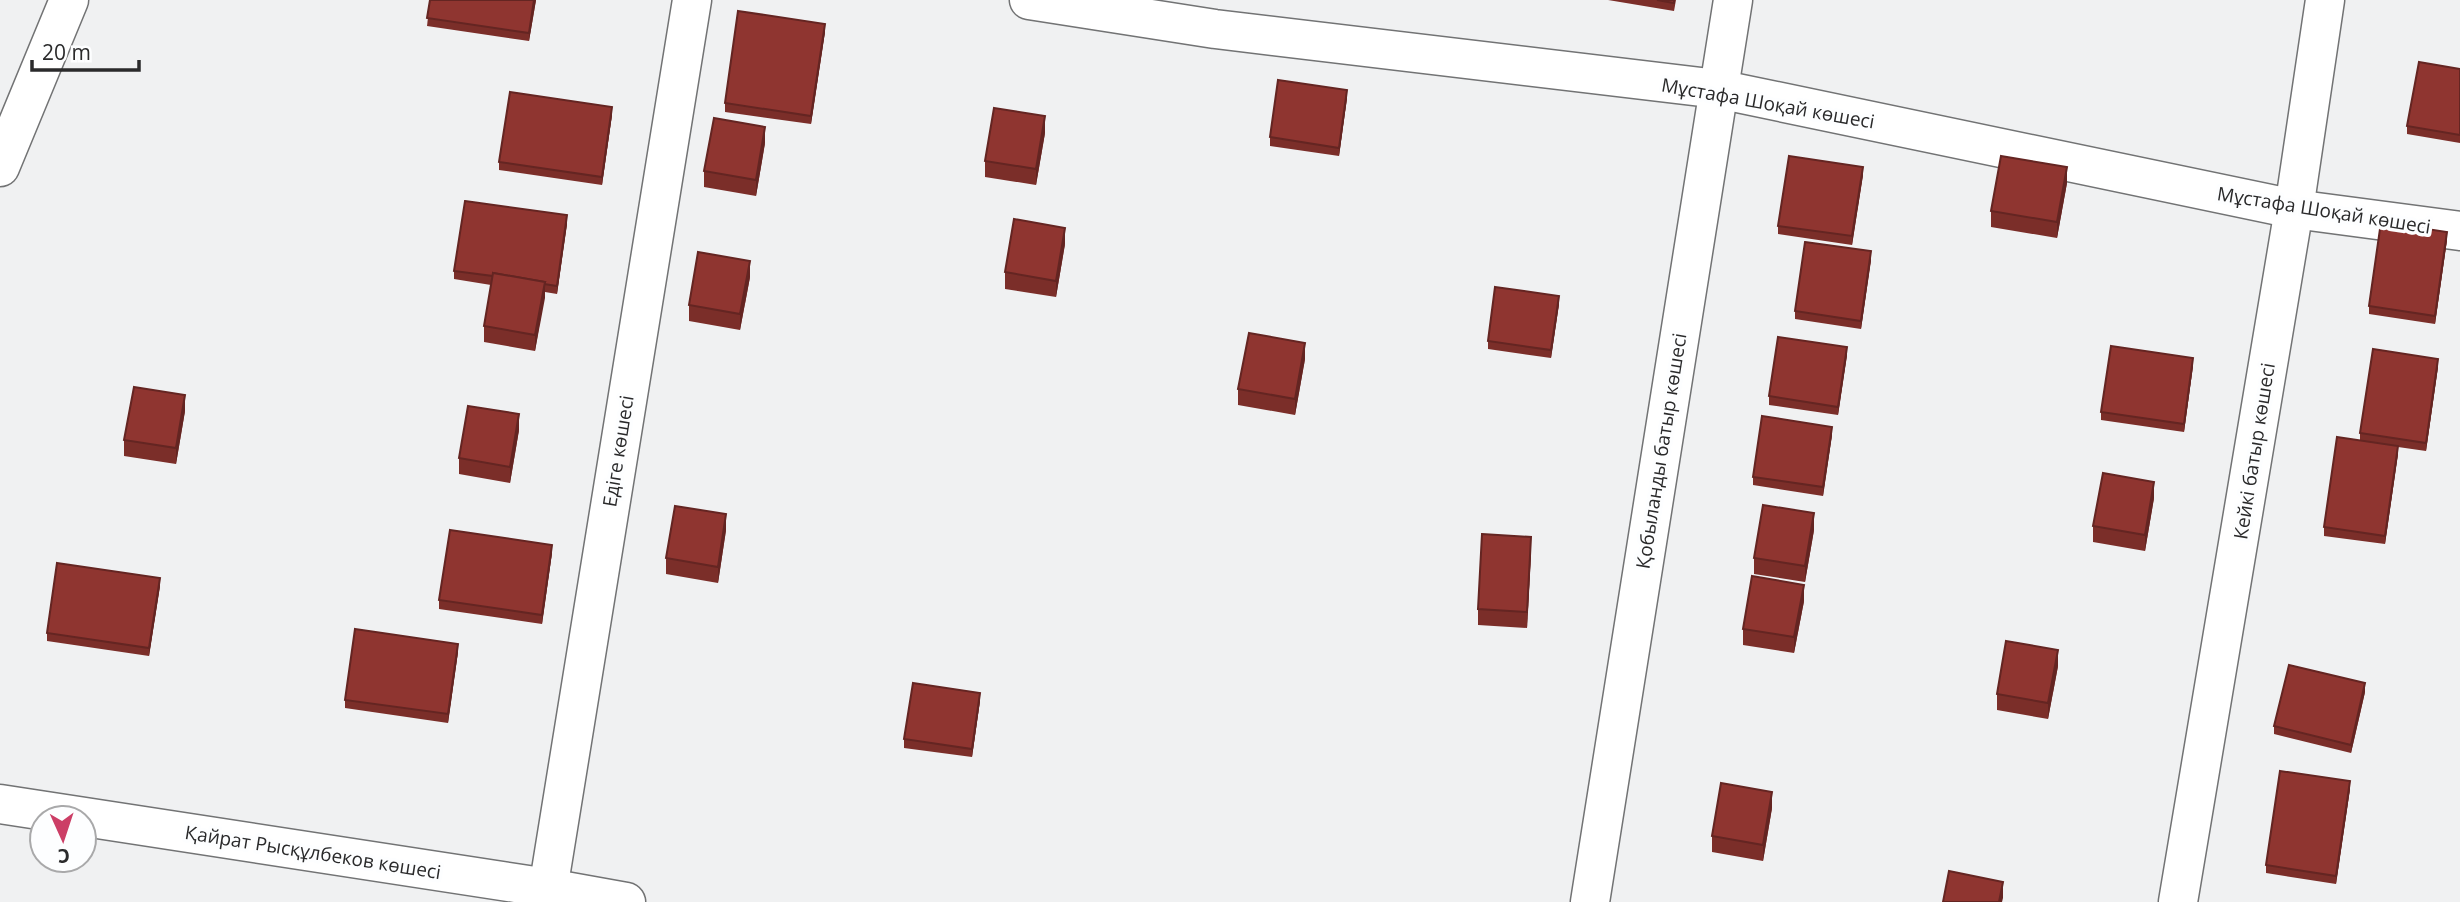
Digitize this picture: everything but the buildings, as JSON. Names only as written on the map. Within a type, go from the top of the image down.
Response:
[{"type":"street","points":[[0,167],[69,0]]},
{"type":"street","name":"Едіге көшесі","points":[[547,895],[691,0]]},
{"type":"street","name":"Мұстафа Шоқай көшесі","points":[[1029,0],[1217,14],[1718,89],[2294,209],[2460,231]]},
{"type":"street","name":"Қобыланды батыр көшесі","points":[[1590,902],[1733,0]]},
{"type":"street","name":"Кейкі батыр көшесі","points":[[2178,902],[2294,209],[2325,0]]},
{"type":"street","name":"Қайрат Рысқұлбеков көшесі","points":[[0,804],[547,895],[626,902]]}]
